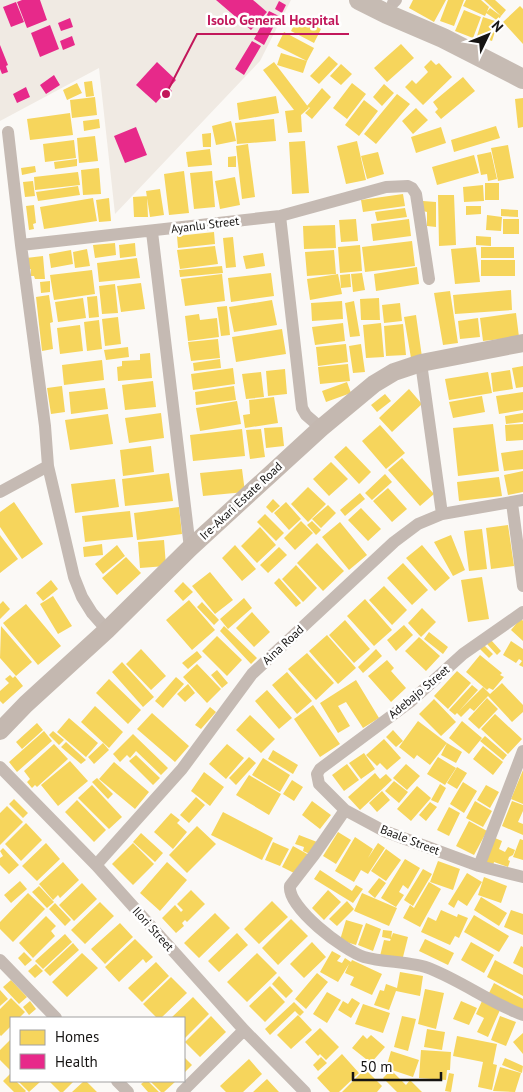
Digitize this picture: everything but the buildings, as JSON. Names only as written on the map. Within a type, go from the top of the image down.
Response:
[{"type":"main road","points":[[359,0],[443,38],[523,79]]},
{"type":"main road","points":[[391,1],[498,52],[523,66]]},
{"type":"street","points":[[8,132],[20,245],[45,426],[48,466],[74,577],[82,597],[92,613],[107,630]]},
{"type":"street","name":"Ayanlu Street","points":[[20,245],[152,232],[280,216],[386,187],[408,186],[416,194],[429,279]]},
{"type":"street","points":[[280,216],[302,408],[306,415],[321,428]]},
{"type":"street","points":[[152,232],[190,548]]},
{"type":"street","name":"Ire-Akari Estate Road","points":[[0,730],[107,630],[190,548],[321,428],[374,384],[394,372],[421,363],[523,343]]},
{"type":"street","points":[[421,363],[442,514]]},
{"type":"street","points":[[0,492],[48,466]]},
{"type":"street","points":[[518,502],[523,586]]},
{"type":"street","name":"Aina Road","points":[[96,865],[182,769],[252,674],[394,542],[418,524],[442,514],[518,502]]},
{"type":"street","name":"Adebajo Street","points":[[317,774],[320,769],[410,702],[463,654],[523,612]]},
{"type":"street","points":[[479,866],[523,752]]},
{"type":"street","name":"Ilori Street","points":[[0,767],[96,865],[244,1030],[306,1092]]},
{"type":"street","name":"Baale Street","points":[[317,774],[319,784],[345,810],[384,831],[479,866],[523,877]]},
{"type":"street","points":[[345,810],[290,886],[290,894],[302,912],[340,944],[363,957],[429,968],[523,1015]]},
{"type":"street","points":[[0,960],[55,1017]]},
{"type":"street","points":[[182,1092],[244,1030]]},
{"type":"street","points":[[118,1082],[128,1092]]},
{"type":"shaded area","points":[[0,0],[291,0],[260,61],[115,214],[99,68],[0,121]]},
{"type":"place","name":"Isolo General Hospital","points":[[166,94]]}]
